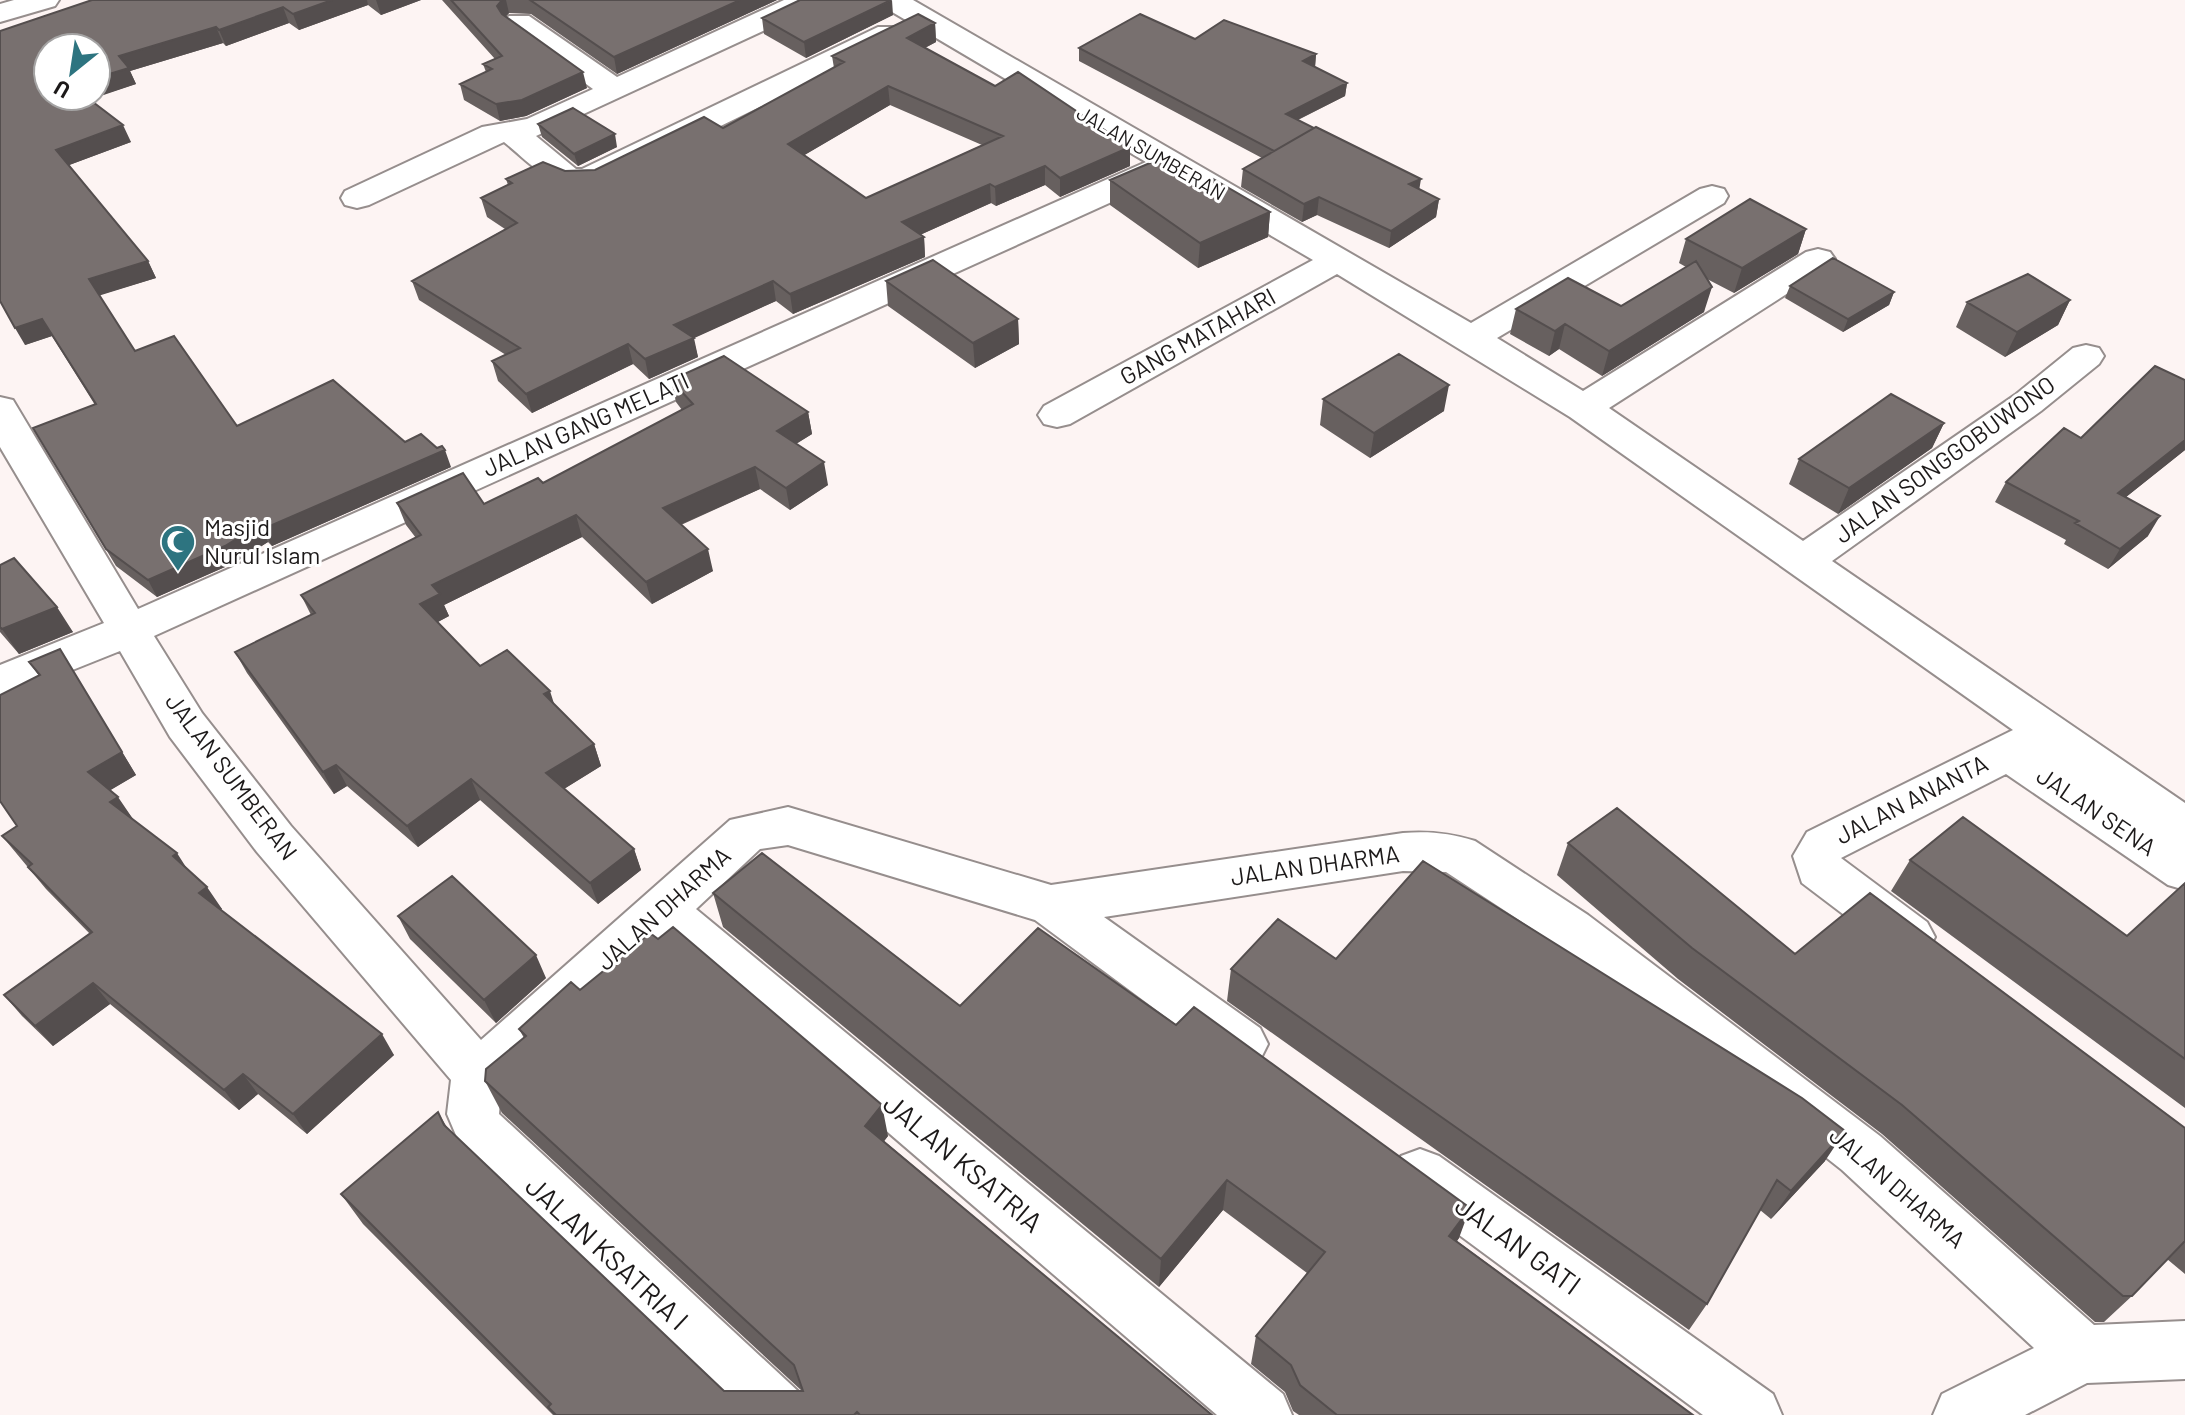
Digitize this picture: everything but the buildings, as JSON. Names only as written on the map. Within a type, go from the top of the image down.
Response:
[{"type":"street","points":[[0,13],[45,0]]},
{"type":"street","points":[[357,198],[493,134],[535,127],[807,0]]},
{"type":"street","name":"JALAN SUMBERAN","points":[[892,0],[1338,260],[1583,408],[1802,562],[2027,743]]},
{"type":"street","points":[[511,131],[567,178],[587,179],[919,18]]},
{"type":"street","points":[[519,22],[613,89]]},
{"type":"street","name":"JALAN GANG MELATI","points":[[0,683],[131,629],[1170,163]]},
{"type":"street","points":[[1482,346],[1712,196]]},
{"type":"street","points":[[1583,408],[1818,259]]},
{"type":"street","name":"GANG MATAHARI","points":[[1057,415],[1338,260]]},
{"type":"street","name":"JALAN SONGGOBUWONO","points":[[1802,562],[2028,403],[2086,356]]},
{"type":"street","name":"JALAN SUMBERAN","points":[[2,420],[131,629],[186,725],[274,839],[479,1075]]},
{"type":"street","points":[[2027,743],[2185,827]]},
{"type":"street","name":"JALAN SENA","points":[[2027,743],[2185,871]]},
{"type":"street","name":"JALAN ANANTA","points":[[1945,964],[1819,869],[1817,856],[1824,845],[2027,743]]},
{"type":"street","name":"JALAN DHARMA","points":[[479,1075],[747,833],[788,826],[1051,905],[1432,850],[1458,855],[1571,929],[1861,1153],[2083,1354]]},
{"type":"street","points":[[1051,905],[1280,1072]]},
{"type":"street","name":"JALAN KSATRIA","points":[[664,911],[1262,1415]]},
{"type":"street","name":"JALAN KSATRIA I","points":[[479,1075],[469,1100],[473,1121],[483,1137],[780,1415]]},
{"type":"street","name":"JALAN GATI","points":[[1382,1146],[1752,1415]]},
{"type":"street","points":[[1963,1415],[2083,1354],[2185,1350]]},
{"type":"place","name":"Masjid Nurul Islam","points":[[178,573]]}]
